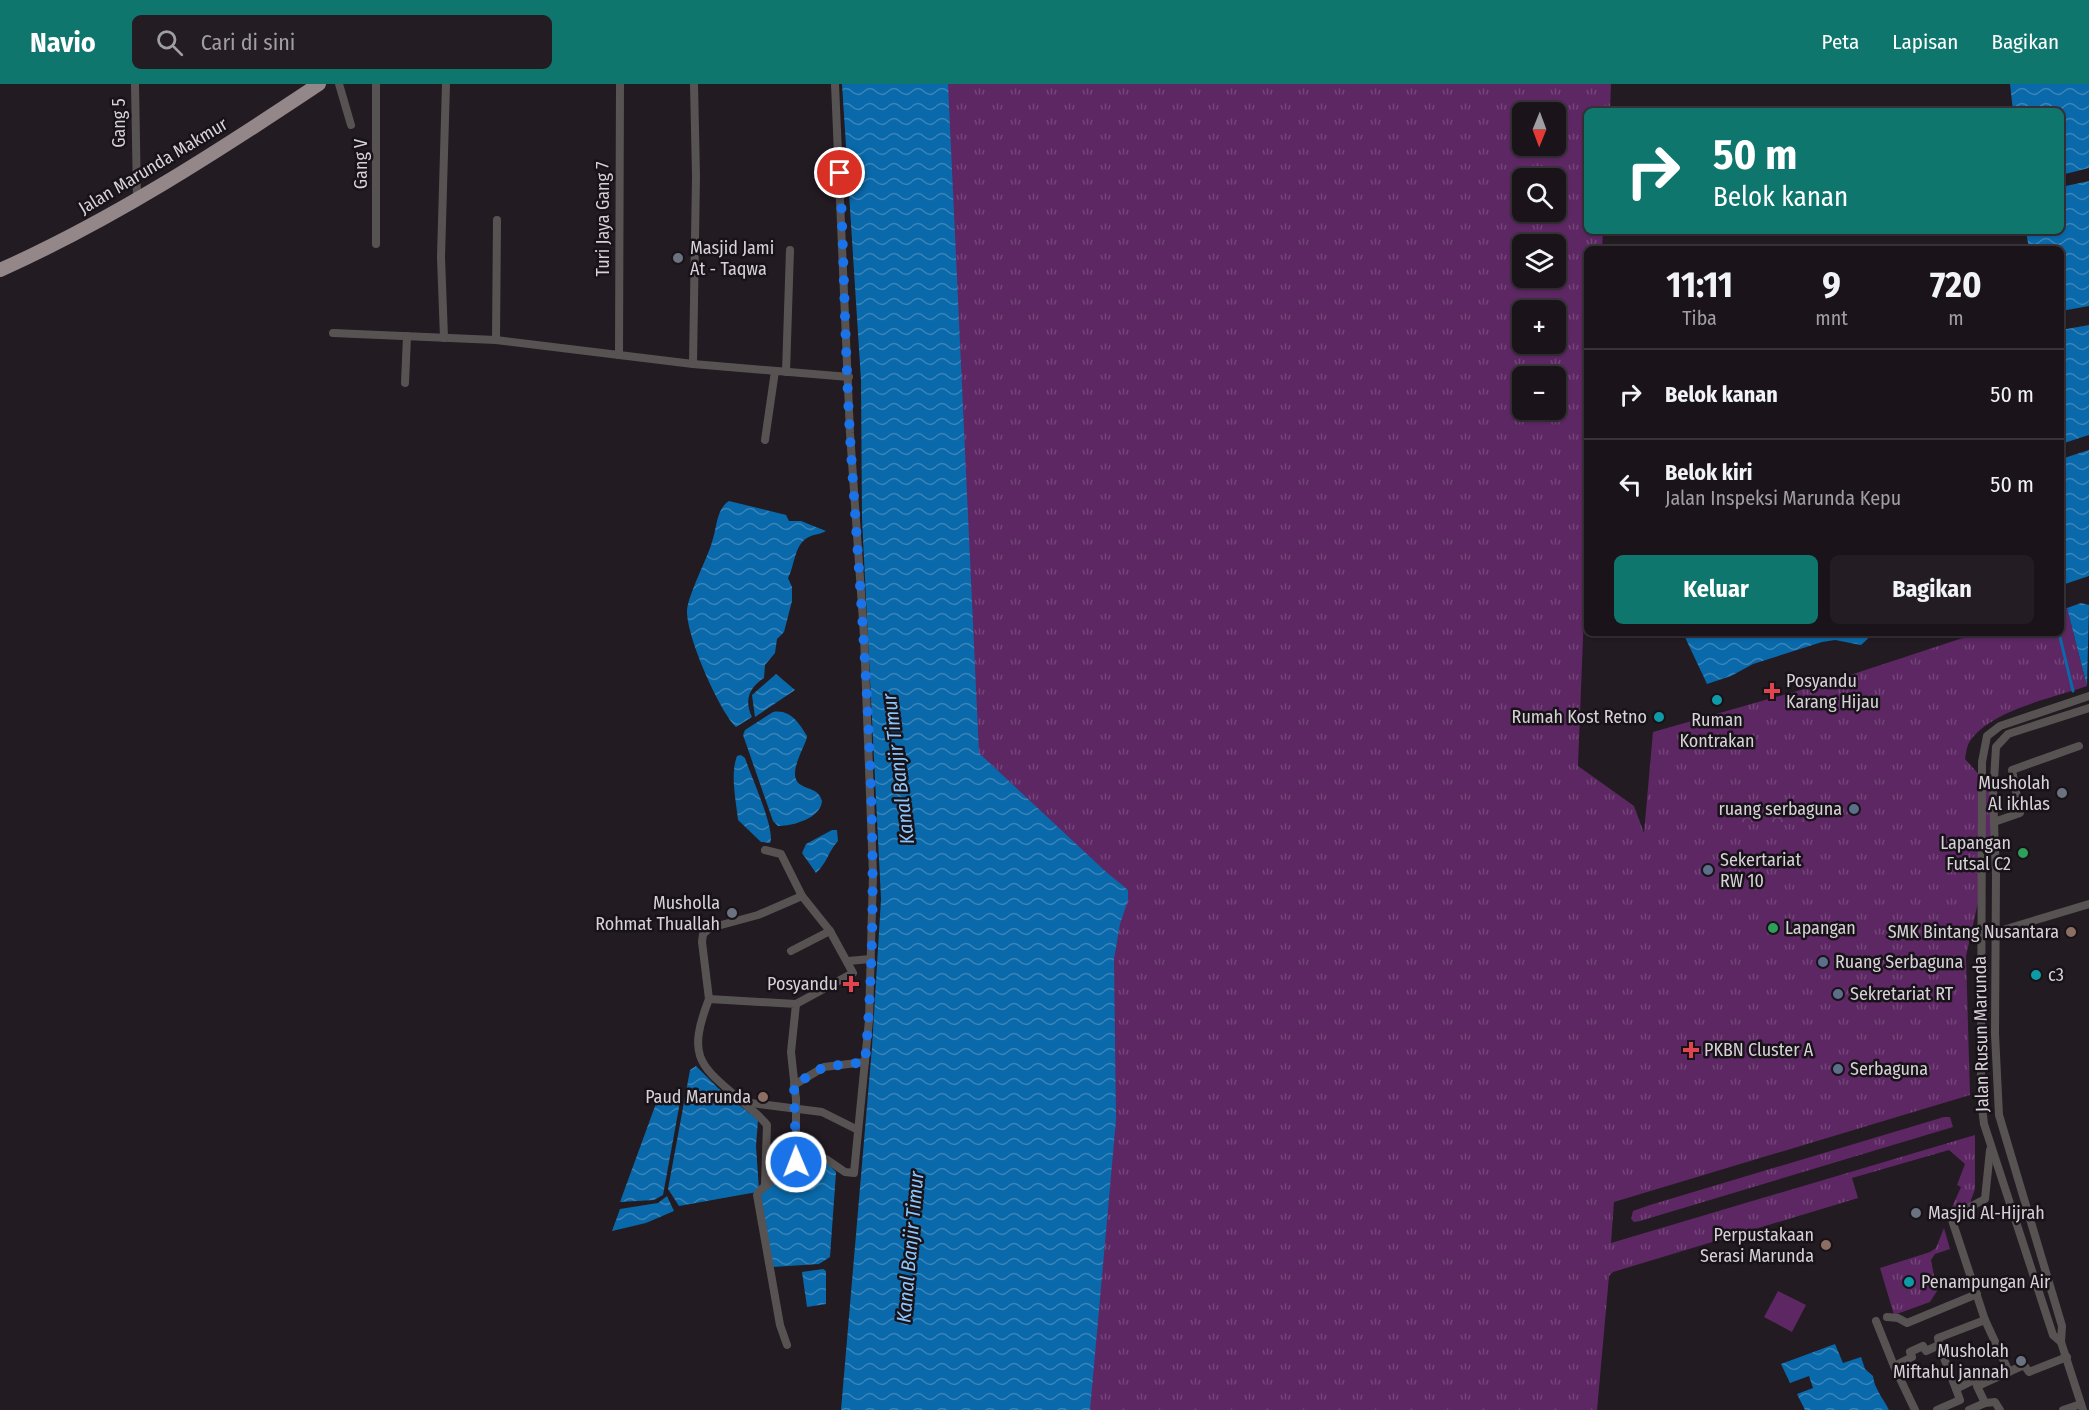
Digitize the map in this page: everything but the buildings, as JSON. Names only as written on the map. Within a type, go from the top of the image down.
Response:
[{"type":"main road","name":"Jalan Marunda Makmur","points":[[0,270],[54,246],[137,198],[320,84]]},
{"type":"street","name":"Gang 5","points":[[135,84],[137,198]]},
{"type":"street","points":[[339,84],[351,125]]},
{"type":"street","name":"Gang V","points":[[376,84],[376,244]]},
{"type":"street","points":[[444,338],[441,257],[446,84]]},
{"type":"street","name":"Turi Jaya Gang 7","points":[[619,355],[620,84]]},
{"type":"street","points":[[693,364],[696,176],[694,84]]},
{"type":"street","points":[[787,1345],[780,1325],[757,1195],[765,1184],[784,1175],[796,1162],[826,1160],[845,1172],[854,1173],[865,1062],[873,909],[863,616],[850,433],[835,84]]},
{"type":"street","points":[[496,340],[497,220]]},
{"type":"street","points":[[786,372],[790,250]]},
{"type":"street","points":[[333,333],[496,340],[693,364],[849,377]]},
{"type":"street","points":[[405,384],[407,336]]},
{"type":"street","points":[[765,440],[775,371]]},
{"type":"street","name":"Jalan Rusun Marunda","points":[[2082,1407],[2067,1357],[2061,1342],[2054,1335],[1984,1124],[1981,783],[1984,745],[1987,736],[2000,726],[2089,696]]},
{"type":"street","name":"Jalan Rusun Marunda","points":[[2061,1342],[2062,1326],[1999,1115],[1995,1034],[1996,747],[2008,734],[2089,708]]},
{"type":"street","points":[[1994,822],[2020,813],[2012,770],[2079,746]]},
{"type":"street","points":[[709,999],[796,1004],[849,977],[853,971],[830,931],[802,896],[781,854],[765,850]]},
{"type":"street","points":[[765,1184],[766,1125],[714,1078],[699,1058],[699,1030],[709,999],[703,934],[710,928],[758,915],[802,896]]},
{"type":"street","points":[[1996,932],[2089,904]]},
{"type":"street","points":[[791,951],[830,931]]},
{"type":"street","points":[[848,961],[871,959]]},
{"type":"street","points":[[796,1004],[791,1052],[796,1162]]},
{"type":"street","points":[[794,1085],[824,1067],[865,1062]]},
{"type":"street","points":[[743,1102],[775,1107],[795,1107],[825,1113],[858,1130]]},
{"type":"street","points":[[1990,1144],[1985,1199],[1951,1216],[1985,1320],[2009,1372]]},
{"type":"street","points":[[1887,1317],[1898,1318],[1907,1323],[1977,1294]]},
{"type":"street","points":[[1937,1410],[1960,1400],[1938,1338],[1985,1320]]},
{"type":"street","points":[[1876,1321],[1893,1366],[1915,1410]]},
{"type":"street","points":[[1893,1366],[1912,1357],[1910,1352],[1923,1346],[1926,1351],[1939,1346]]},
{"type":"street","points":[[1984,1403],[1977,1386],[2025,1365],[2030,1372],[2067,1357]]},
{"type":"street","points":[[1956,1389],[1978,1378],[1982,1384]]},
{"type":"street","points":[[1969,1410],[1984,1403],[1995,1402],[2000,1410]]},
{"type":"street","points":[[2063,1410],[2082,1407]]},
{"type":"green space","points":[[943,84],[1611,84],[1610,108],[1584,108],[1584,234],[1603,234],[1602,246],[1584,246],[1584,612],[1578,766],[1634,806],[1644,833],[1653,732],[1832,681],[1969,636],[2064,636],[2064,609],[2067,608],[2087,686],[2007,713],[1980,730],[1967,747],[1965,759],[2001,799],[1966,956],[1970,1095],[1614,1202],[1611,1243],[1975,1135],[1975,1189],[1970,1203],[1949,1214],[1961,1187],[1957,1185],[1965,1164],[1949,1150],[1852,1178],[1858,1198],[1613,1272],[1609,1276],[1597,1410],[1084,1410],[975,760]]},
{"type":"green space","points":[[1741,805],[1820,805],[1820,824],[1741,824]]},
{"type":"green space","points":[[1950,1117],[1953,1127],[1640,1221],[1634,1222],[1631,1219],[1633,1211],[1650,1205]]},
{"type":"green space","points":[[1944,1228],[1950,1249],[1935,1254],[1931,1260],[1937,1291],[1930,1302],[1894,1315],[1880,1268],[1930,1252],[1936,1248]]},
{"type":"green space","points":[[1778,1291],[1806,1305],[1792,1332],[1764,1317]]},
{"type":"water","name":"Kanal Banjir Timur","points":[[842,84],[948,84],[979,753],[1128,890],[1128,900],[1120,924],[1114,959],[1116,1120],[1090,1410],[841,1410],[872,1047],[881,899],[862,519],[861,380]]},
{"type":"water","points":[[2010,84],[2089,84],[2089,168],[2064,174],[2064,108],[2013,108]]},
{"type":"water","points":[[2089,181],[2089,306],[2064,310],[2064,246],[2028,246],[2026,234],[2064,234],[2064,186]]},
{"type":"water","points":[[2089,325],[2089,435],[2064,443],[2064,329]]},
{"type":"water","points":[[2089,450],[2089,576],[2064,584],[2064,458]]},
{"type":"water","points":[[729,501],[786,515],[789,521],[801,521],[826,531],[807,538],[797,551],[788,578],[792,587],[792,601],[784,632],[777,639],[775,653],[765,665],[764,678],[749,695],[748,705],[752,717],[736,727],[721,705],[705,672],[692,637],[687,610],[712,542],[719,514]]},
{"type":"water","points":[[2081,603],[2089,605],[2087,686],[2067,608]]},
{"type":"water","points":[[1684,636],[1871,636],[1861,645],[1835,640],[1822,642],[1753,664],[1731,676],[1707,684]]},
{"type":"water","points":[[776,674],[795,690],[755,717],[752,695]]},
{"type":"water","points":[[773,712],[789,715],[807,736],[795,775],[801,785],[816,792],[822,801],[817,812],[812,816],[798,823],[784,826],[778,826],[773,821],[743,735],[745,730]]},
{"type":"water","points":[[741,755],[745,758],[766,815],[771,836],[770,843],[761,842],[738,820],[734,771],[737,756]]},
{"type":"water","points":[[832,830],[837,830],[838,841],[816,873],[802,853],[806,844]]},
{"type":"water","points":[[696,1066],[718,1088],[758,1120],[756,1146],[759,1190],[679,1206],[668,1189],[690,1070]]},
{"type":"water","points":[[661,1096],[680,1102],[663,1195],[654,1200],[620,1202],[658,1098]]},
{"type":"water","points":[[826,1162],[836,1172],[830,1257],[819,1264],[773,1267],[760,1191],[796,1165]]},
{"type":"water","points":[[667,1196],[674,1211],[646,1223],[612,1231],[620,1209],[658,1203]]},
{"type":"water","points":[[823,1269],[826,1271],[826,1304],[807,1307],[802,1272]]},
{"type":"water","points":[[1835,1344],[1843,1363],[1861,1357],[1865,1369],[1873,1376],[1877,1389],[1889,1410],[1805,1410],[1797,1394],[1813,1388],[1809,1376],[1790,1383],[1781,1364]]},
{"type":"waterway","points":[[2060,636],[2073,691]]},
{"type":"place","name":"Masjid Jami At - Taqwa","points":[[678,258]]},
{"type":"place","name":"Posyandu Karang Hijau","points":[[1772,691]]},
{"type":"place","name":"Ruman Kontrakan","points":[[1717,700]]},
{"type":"place","name":"Rumah Kost Retno","points":[[1659,717]]},
{"type":"place","name":"Musholah Al ikhlas","points":[[2062,793]]},
{"type":"place","name":"ruang serbaguna","points":[[1854,809]]},
{"type":"place","name":"Lapangan Futsal C2","points":[[2023,853]]},
{"type":"place","name":"Sekertariat RW 10","points":[[1708,870]]},
{"type":"place","name":"Musholla Rohmat Thuallah","points":[[732,913]]},
{"type":"place","name":"Lapangan","points":[[1773,928]]},
{"type":"place","name":"SMK Bintang Nusantara","points":[[2071,932]]},
{"type":"place","name":"Ruang Serbaguna","points":[[1823,962]]},
{"type":"place","name":"c3","points":[[2036,975]]},
{"type":"place","name":"Posyandu","points":[[851,984]]},
{"type":"place","name":"Sekretariat RT","points":[[1838,994]]},
{"type":"place","name":"PKBN Cluster A","points":[[1691,1050]]},
{"type":"place","name":"Serbaguna","points":[[1838,1069]]},
{"type":"place","name":"Paud Marunda","points":[[763,1097]]},
{"type":"place","name":"Masjid Al-Hijrah","points":[[1916,1213]]},
{"type":"place","name":"Perpustakaan Serasi Marunda","points":[[1826,1245]]},
{"type":"place","name":"Penampungan Air","points":[[1909,1282]]},
{"type":"place","name":"Musholah Miftahul jannah","points":[[2021,1361]]},
{"type":"route","points":[[796,1162],[794,1085],[824,1067],[865,1062],[871,959],[873,874],[864,636],[850,433],[840,173]]}]
